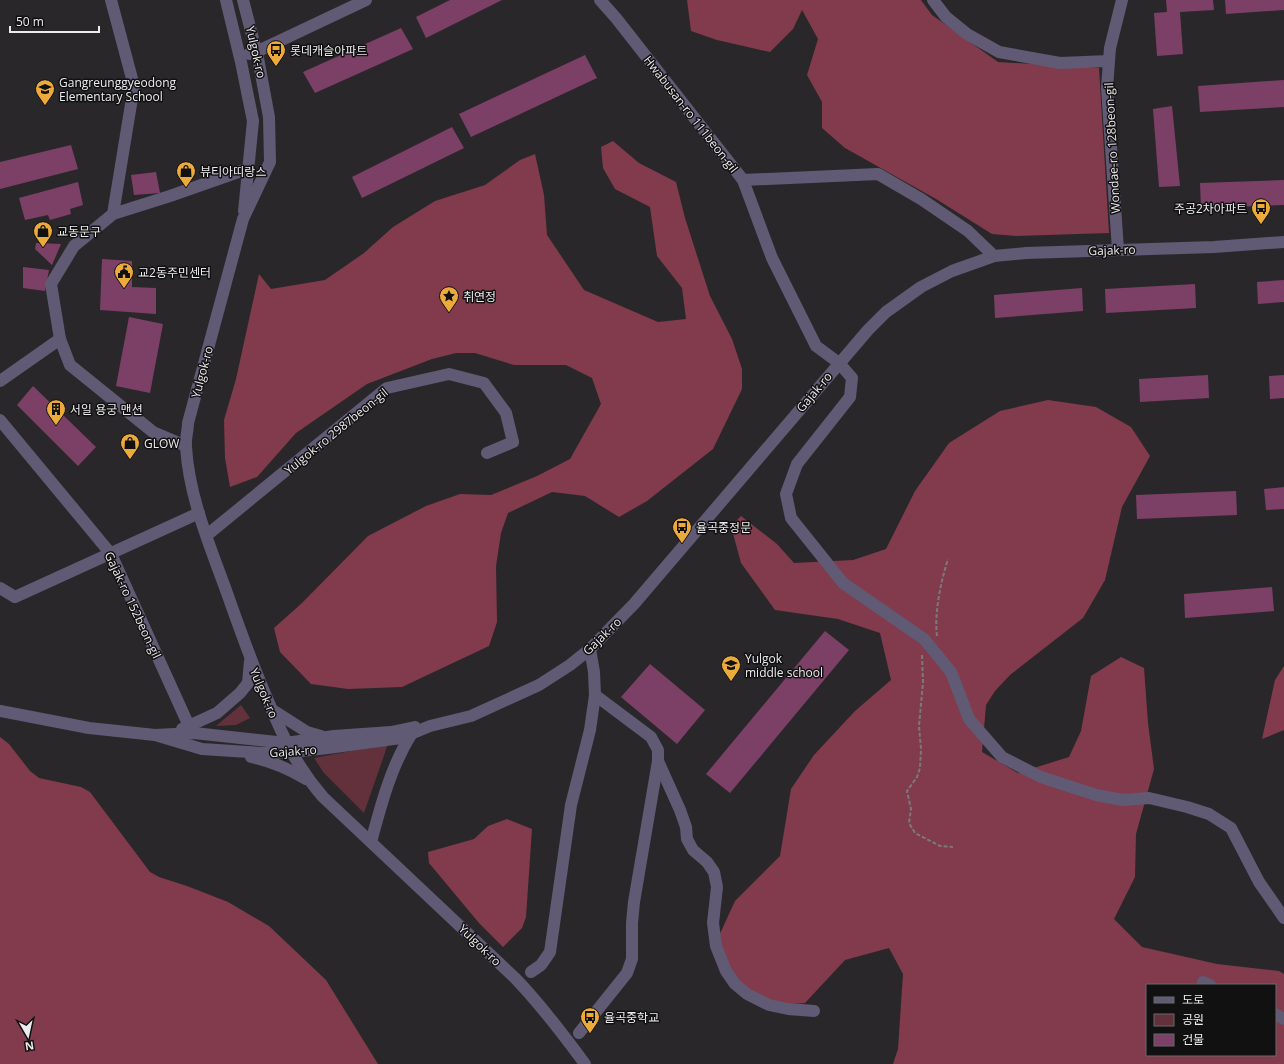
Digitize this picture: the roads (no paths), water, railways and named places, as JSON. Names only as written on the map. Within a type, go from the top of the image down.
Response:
[{"type":"street","points":[[111,0],[134,86],[113,214]]},
{"type":"street","name":"Yulgok-ro","points":[[226,0],[240,56],[253,121],[243,219]]},
{"type":"street","name":"Yulgok-ro","points":[[243,0],[256,52],[269,117],[270,162],[243,219],[190,416],[186,446],[190,478],[199,513],[250,660],[288,748],[309,781],[323,797],[520,984],[556,1025],[585,1064]]},
{"type":"street","points":[[240,56],[256,52],[342,6],[366,0]]},
{"type":"street","name":"Hwabusan-ro 111beon-gil","points":[[600,0],[743,180],[878,174],[921,199],[968,231],[994,256]]},
{"type":"street","points":[[933,0],[946,17],[967,34],[999,52],[1060,63],[1109,61]]},
{"type":"street","name":"Wondae-ro 128beon-gil","points":[[1118,250],[1107,88],[1110,48],[1122,0]]},
{"type":"street","points":[[186,446],[153,432],[70,366],[60,340],[52,284],[74,246],[113,214],[247,169]]},
{"type":"street","points":[[743,180],[772,258],[816,346],[839,363],[852,378],[850,397],[797,464],[786,494],[791,518],[843,582],[924,639],[932,641],[951,672],[969,719],[1002,756],[1040,777],[1096,795],[1123,800],[1149,798],[1209,814],[1231,828],[1259,882],[1284,918]]},
{"type":"street","name":"Gajak-ro","points":[[154,735],[202,750],[262,753],[288,748],[401,738],[430,726],[471,716],[539,685],[570,665],[590,649],[634,604],[839,363],[886,312],[921,287],[952,271],[994,256],[1026,253],[1214,247],[1284,242]]},
{"type":"street","points":[[0,381],[60,340]]},
{"type":"street","name":"Yulgok-ro 2987beon-gil","points":[[207,536],[387,388],[448,374],[484,383],[506,413],[513,442],[487,453]]},
{"type":"street","name":"Gajak-ro 152beon-gil","points":[[0,420],[111,554],[189,726]]},
{"type":"street","points":[[0,588],[15,597],[199,513]]},
{"type":"street","points":[[531,972],[541,966],[550,952],[572,805],[590,730],[595,695],[594,672],[590,649]]},
{"type":"street","points":[[170,735],[217,713],[240,693],[248,683],[250,660]]},
{"type":"street","points":[[579,1033],[627,973],[632,959],[632,923],[634,902],[658,761],[658,750],[651,737],[595,695]]},
{"type":"street","points":[[271,709],[307,732],[324,737]]},
{"type":"street","name":"Gajak-ro","points":[[0,711],[89,728],[154,735],[194,733],[288,748],[324,737],[391,732],[412,727],[430,726]]},
{"type":"street","points":[[371,842],[388,784],[404,746],[412,733]]},
{"type":"street","points":[[202,750],[260,759],[290,770],[309,781]]},
{"type":"street","points":[[658,761],[680,810],[686,827],[687,839],[693,850],[707,862],[714,872],[717,887],[713,922],[714,938],[726,971],[735,984],[747,994],[769,1005],[788,1010],[814,1011]]},
{"type":"place","name":"롯데캐슬아파트","points":[[276,67]]},
{"type":"place","name":"Gangreunggyeodong Elementary School","points":[[45,106]]},
{"type":"place","name":"뷰티아띠랑스","points":[[186,188]]},
{"type":"place","name":"주공2차아파트","points":[[1261,225]]},
{"type":"place","name":"교동문구","points":[[43,248]]},
{"type":"place","name":"교2동주민센터","points":[[124,289]]},
{"type":"place","name":"취연정","points":[[449,313]]},
{"type":"place","name":"서일 용궁 맨션","points":[[56,426]]},
{"type":"place","name":"GLOW","points":[[130,460]]},
{"type":"place","name":"율곡중정문","points":[[682,544]]},
{"type":"place","name":"Yulgok middle school","points":[[731,682]]},
{"type":"place","name":"율곡중학교","points":[[590,1034]]}]
